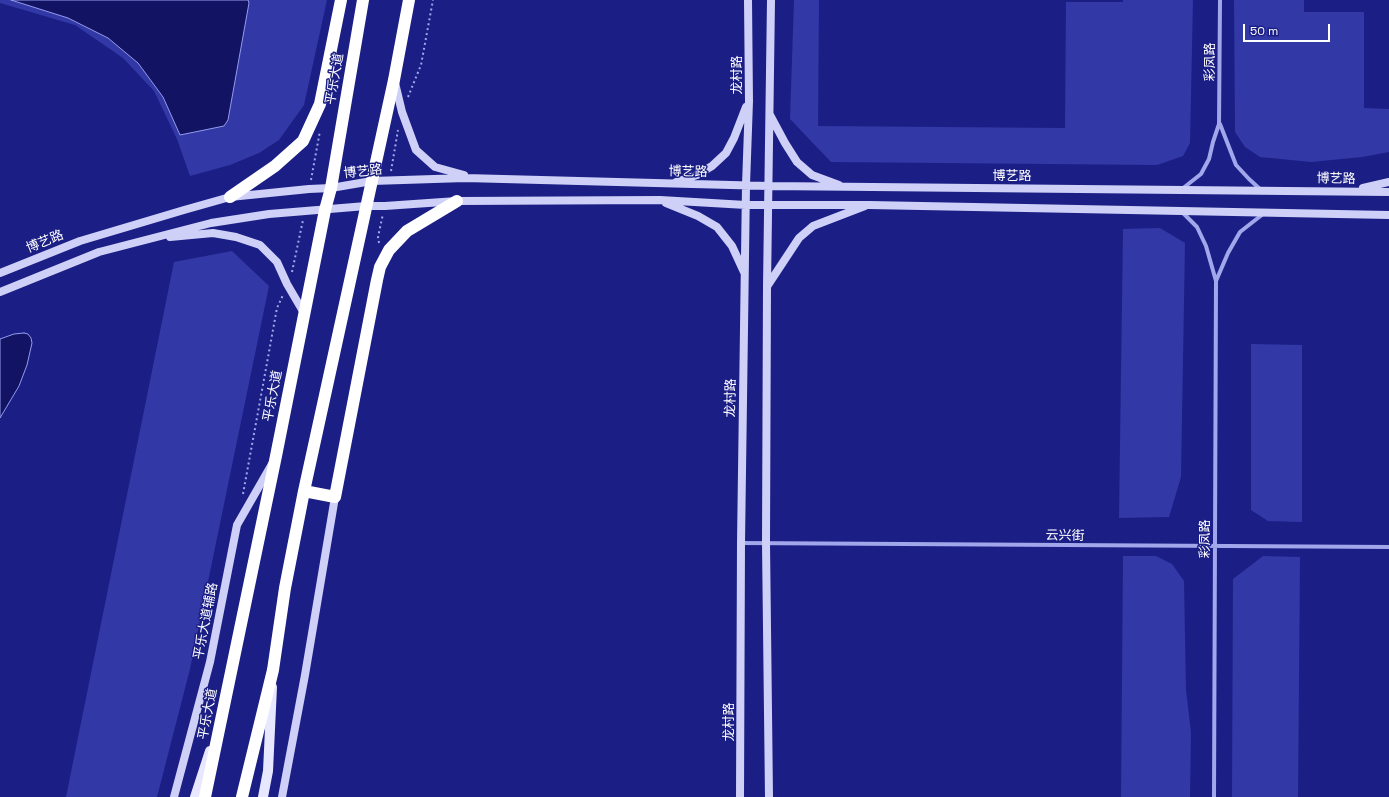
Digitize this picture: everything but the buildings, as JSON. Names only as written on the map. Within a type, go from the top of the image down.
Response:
[{"type":"highway","points":[[230,197],[275,166],[302,141],[320,104],[341,0]]},
{"type":"highway","name":"平乐大道","points":[[205,797],[276,456],[325,210],[331,188],[363,0]]},
{"type":"highway","points":[[242,797],[273,670],[285,588],[304,491],[394,80],[409,0]]},
{"type":"highway","points":[[304,491],[335,497],[380,267],[389,250],[407,231],[457,201]]},
{"type":"main road","name":"龙村路","points":[[740,797],[741,543],[746,185],[749,101],[748,0]]},
{"type":"main road","points":[[769,797],[766,543],[770,0]]},
{"type":"main road","points":[[394,80],[402,112],[416,150],[435,167],[472,178]]},
{"type":"main road","points":[[669,184],[697,175],[712,166],[726,153],[734,138],[749,101]]},
{"type":"main road","points":[[770,113],[785,143],[797,162],[812,175],[843,187]]},
{"type":"main road","name":"博艺路","points":[[0,273],[80,241],[230,197],[331,188],[372,181],[472,178],[769,186],[1389,192]]},
{"type":"main road","points":[[1350,191],[1389,182]]},
{"type":"main road","points":[[660,200],[698,216],[716,227],[732,246],[745,274]]},
{"type":"main road","points":[[0,292],[99,252],[211,223],[269,214],[366,206],[457,201],[660,200],[746,205],[869,205],[1389,215]]},
{"type":"main road","points":[[767,286],[799,238],[813,226],[869,205]]},
{"type":"main road","points":[[146,240],[213,233],[236,237],[260,246],[277,262],[287,284],[304,313]]},
{"type":"main road","name":"平乐大道辅路","points":[[174,797],[210,662],[237,525],[276,456]]},
{"type":"main road","points":[[282,797],[305,675],[335,497]]},
{"type":"main road","points":[[263,797],[268,771],[273,670]]},
{"type":"main road","points":[[195,797],[223,709]]},
{"type":"street","name":"彩凤路","points":[[1220,0],[1220,124]]},
{"type":"street","points":[[1182,190],[1201,174],[1210,159],[1213,142],[1220,124]]},
{"type":"street","points":[[1220,124],[1236,165],[1249,180],[1262,190]]},
{"type":"street","name":"彩凤路","points":[[1182,212],[1197,227],[1206,246],[1216,281],[1214,797]]},
{"type":"street","name":"彩凤路","points":[[1216,281],[1228,253],[1240,232],[1265,213]]},
{"type":"street","name":"云兴街","points":[[741,543],[1389,547]]},
{"type":"path","points":[[310,189],[320,136],[320,128]]},
{"type":"path","points":[[243,494],[277,308],[293,270],[305,211]]},
{"type":"shaded area","points":[[0,0],[327,0],[304,105],[279,140],[259,153],[230,165],[190,176],[177,139],[154,91],[123,58],[75,25],[0,3]]},
{"type":"shaded area","points":[[11,0],[248,0],[249,3],[228,120],[224,126],[180,135],[163,97],[138,63],[108,38],[68,18]]},
{"type":"shaded area","points":[[794,0],[819,0],[818,126],[1065,128],[1066,2],[1193,0],[1190,143],[1183,156],[1157,165],[831,162],[790,119]]},
{"type":"shaded area","points":[[1234,0],[1304,0],[1304,12],[1364,12],[1364,108],[1389,109],[1389,152],[1362,157],[1311,162],[1260,157],[1245,147],[1235,132]]},
{"type":"shaded area","points":[[1160,228],[1185,243],[1181,477],[1169,517],[1119,518],[1123,229]]},
{"type":"shaded area","points":[[232,251],[269,286],[190,669],[157,797],[66,797],[174,262]]},
{"type":"shaded area","points":[[14,334],[28,334],[32,343],[27,365],[19,386],[0,418],[0,339]]},
{"type":"shaded area","points":[[1251,344],[1302,345],[1302,522],[1268,521],[1251,510]]},
{"type":"shaded area","points":[[1123,556],[1156,556],[1172,564],[1184,581],[1186,690],[1191,733],[1190,797],[1121,797]]},
{"type":"shaded area","points":[[1263,556],[1300,557],[1298,797],[1232,797],[1233,579]]}]
